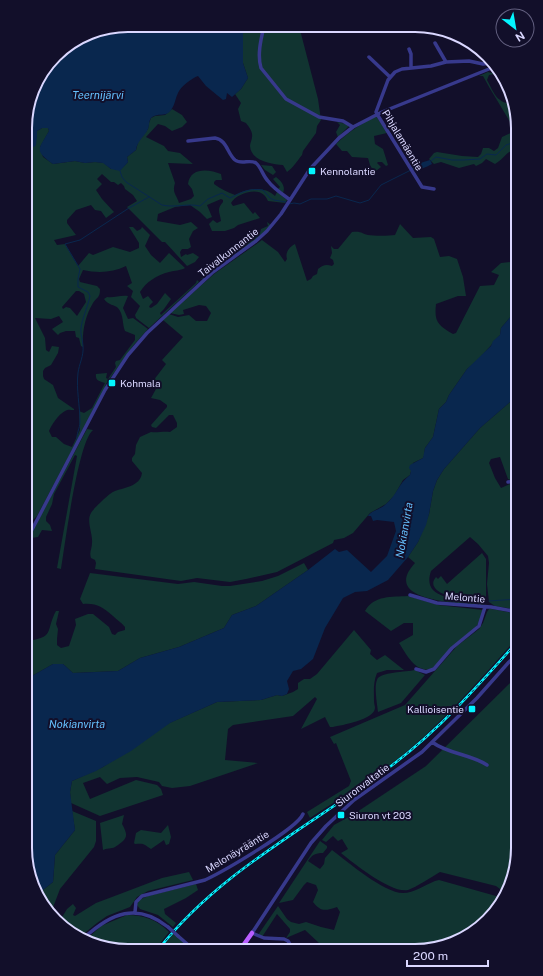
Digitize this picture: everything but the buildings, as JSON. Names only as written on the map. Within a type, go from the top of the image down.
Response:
[{"type":"main road","name":"Siuronvaltatie","points":[[244,944],[252,933]]},
{"type":"street","points":[[262,32],[261,38],[261,68],[282,95],[291,102],[319,117],[343,121],[353,127]]},
{"type":"street","points":[[435,43],[446,62]]},
{"type":"street","points":[[409,49],[411,54],[411,67]]},
{"type":"street","points":[[369,57],[390,77],[395,72],[402,69],[432,66],[446,62],[469,61],[486,64]]},
{"type":"street","name":"Taivalkunnantie","points":[[33,528],[106,390],[135,345],[213,272],[262,236],[272,225],[310,169],[339,138],[353,127],[377,114],[490,69]]},
{"type":"street","name":"Pihjalamäentie","points":[[390,77],[385,86],[376,112],[422,187],[434,189]]},
{"type":"street","points":[[188,141],[220,138],[224,142],[234,160],[239,162],[253,161],[258,164],[268,182],[289,199]]},
{"type":"street","name":"Melontie","points":[[410,595],[438,603],[491,607],[511,611]]},
{"type":"street","points":[[416,669],[426,672],[434,669],[452,648],[479,626],[485,607]]},
{"type":"street","name":"Siuronvaltatie","points":[[252,933],[311,843],[326,826],[354,800],[407,763],[432,742],[477,698],[511,660]]},
{"type":"street","points":[[432,742],[440,747],[478,759],[487,765]]},
{"type":"street","name":"Melonäyrääntie","points":[[135,912],[136,902],[142,896],[205,880],[214,876],[261,848],[291,827],[304,814]]},
{"type":"street","points":[[87,935],[100,924],[126,913],[135,912],[150,915],[159,920],[187,944]]},
{"type":"street","points":[[252,933],[264,938],[284,939],[290,944]]},
{"type":"green space","points":[[243,32],[301,32],[318,99],[321,120],[317,126],[316,133],[303,151],[302,155],[287,172],[283,165],[262,161],[251,151],[251,131],[246,123],[241,121],[238,109],[241,103],[235,94],[241,89],[248,78],[243,63]]},
{"type":"green space","points":[[488,72],[494,74],[489,75],[487,80],[494,94],[500,100],[508,104],[511,124],[483,76],[479,76]]},
{"type":"green space","points":[[172,109],[182,115],[187,122],[182,127],[172,131],[165,126],[158,124],[146,137],[164,146],[168,151],[180,153],[193,164],[168,163],[175,183],[174,191],[179,203],[191,199],[194,196],[192,189],[188,184],[192,175],[196,172],[206,170],[221,174],[222,180],[216,180],[214,184],[235,195],[245,191],[261,189],[275,196],[277,192],[287,200],[285,203],[268,201],[264,195],[256,192],[242,194],[231,203],[233,206],[244,203],[253,214],[255,212],[260,218],[225,231],[212,231],[209,224],[213,220],[217,223],[221,221],[219,209],[223,200],[221,199],[207,205],[212,217],[207,219],[190,205],[175,207],[158,214],[157,221],[180,225],[191,222],[198,228],[193,231],[189,239],[191,247],[188,249],[182,249],[180,252],[181,257],[186,254],[193,253],[199,257],[195,262],[187,266],[165,242],[162,242],[127,207],[137,201],[121,183],[118,185],[111,182],[102,174],[97,179],[102,184],[96,190],[114,212],[106,218],[101,211],[95,210],[91,205],[76,210],[67,220],[67,223],[76,235],[54,240],[57,245],[65,244],[78,266],[89,253],[93,255],[113,247],[130,252],[139,248],[139,243],[129,227],[133,227],[137,231],[142,227],[150,235],[145,246],[151,255],[160,263],[169,253],[185,268],[171,271],[156,277],[145,285],[140,292],[143,299],[148,296],[153,302],[149,307],[151,308],[157,304],[165,293],[171,299],[160,313],[161,315],[196,283],[197,280],[199,282],[149,328],[136,318],[135,315],[140,306],[131,297],[133,291],[127,286],[132,283],[126,266],[104,272],[83,270],[79,279],[80,282],[97,286],[100,289],[100,292],[99,296],[90,308],[86,319],[83,347],[81,346],[79,338],[76,337],[75,331],[66,331],[58,335],[52,329],[63,322],[59,316],[51,319],[35,318],[45,338],[46,350],[49,352],[52,346],[59,347],[58,353],[51,365],[43,371],[44,379],[53,385],[58,398],[74,409],[66,410],[60,415],[49,431],[52,437],[56,437],[64,444],[72,447],[80,430],[79,411],[84,413],[92,408],[105,383],[97,379],[96,374],[107,373],[106,378],[108,379],[116,367],[116,361],[120,360],[135,340],[135,335],[125,331],[118,308],[108,303],[104,299],[107,297],[128,296],[123,308],[128,319],[133,318],[148,329],[133,346],[106,384],[37,516],[32,521],[32,140],[37,131],[42,128],[48,128],[49,131],[40,147],[43,157],[53,164],[75,161],[85,163],[104,163],[111,169],[123,167],[128,162],[127,157],[136,150],[138,142],[148,129],[151,118],[165,115]],"holes":[[[76,291],[84,294],[86,302],[77,316],[70,308],[66,307],[63,309],[62,307]]]},
{"type":"green space","points":[[376,116],[387,133],[374,136],[375,144],[383,149],[388,165],[386,166],[382,162],[378,162],[377,163],[381,167],[376,171],[373,170],[368,158],[352,157],[347,151],[342,151],[336,144],[355,128]]},
{"type":"green space","points":[[337,122],[349,126],[338,137],[336,132],[340,125]]},
{"type":"green space","points":[[511,133],[511,151],[495,164],[486,159],[476,166],[474,164],[459,168],[441,162],[434,164],[429,159],[434,153],[437,152],[478,157],[483,148],[489,148],[494,151],[498,148],[502,137]]},
{"type":"green space","points":[[261,165],[272,166],[276,172],[273,175],[265,170]]},
{"type":"green space","points":[[276,177],[283,186],[283,193],[278,189],[280,187],[273,179]]},
{"type":"green space","points":[[267,222],[271,225],[247,247],[201,279],[213,268],[215,263],[237,250],[248,238],[260,233],[261,229],[268,226]]},
{"type":"green space","points":[[400,224],[413,238],[431,237],[434,239],[440,257],[449,256],[457,259],[463,277],[466,296],[458,296],[436,304],[436,315],[438,322],[444,328],[453,334],[456,333],[480,286],[494,285],[499,275],[491,272],[501,263],[511,262],[511,316],[501,328],[500,335],[479,359],[467,369],[449,395],[446,402],[439,409],[433,437],[425,448],[423,458],[413,463],[410,475],[403,480],[394,496],[386,504],[370,513],[353,533],[344,538],[334,540],[333,543],[277,572],[230,582],[197,578],[181,581],[95,569],[95,560],[91,558],[90,554],[92,539],[89,520],[91,513],[111,493],[135,484],[141,478],[142,473],[132,461],[135,454],[136,445],[140,437],[151,432],[170,432],[177,427],[177,423],[173,415],[169,415],[156,428],[152,427],[151,425],[167,407],[167,405],[160,400],[151,398],[156,389],[150,385],[166,364],[162,360],[183,337],[163,320],[169,314],[178,317],[189,315],[196,321],[207,321],[211,313],[206,306],[199,305],[183,310],[184,314],[179,315],[170,313],[214,274],[262,240],[278,252],[285,262],[287,259],[288,250],[295,244],[307,281],[317,274],[318,269],[321,267],[326,265],[332,266],[334,264],[333,260],[330,258],[332,253],[331,246],[334,249],[338,249],[352,232],[360,232],[373,236],[395,235]]},
{"type":"green space","points":[[511,401],[511,480],[508,479],[500,457],[491,459],[489,463],[501,488],[511,484],[511,609],[495,606],[489,602],[487,584],[489,563],[488,556],[470,537],[431,571],[429,580],[434,591],[446,597],[474,601],[484,605],[428,598],[415,593],[408,586],[407,576],[415,563],[408,557],[418,542],[429,514],[433,491],[437,480],[444,469],[480,428]]},
{"type":"green space","points":[[87,429],[93,430],[87,438],[77,473],[61,569],[57,568],[77,456],[75,455],[54,494],[52,504],[46,517],[46,521],[50,525],[52,531],[42,530],[38,537],[32,538],[32,532]]},
{"type":"green space","points":[[482,553],[486,559],[486,599],[447,595],[436,589],[433,583],[436,577],[438,579],[441,576],[447,584]]},
{"type":"green space","points":[[304,563],[308,570],[256,606],[232,615],[224,628],[179,647],[140,658],[118,671],[73,673],[63,664],[53,664],[32,676],[32,640],[46,635],[56,611],[59,611],[56,624],[58,629],[57,645],[61,648],[69,646],[76,625],[75,619],[88,614],[93,614],[109,627],[112,634],[115,635],[118,632],[125,630],[125,627],[122,624],[102,608],[92,604],[83,604],[80,599],[90,573],[178,584],[194,582],[222,586],[262,581],[278,576]]},
{"type":"green space","points":[[408,596],[438,605],[483,610],[479,623],[474,629],[432,669],[426,670],[416,666],[408,658],[399,643],[413,635],[413,623],[404,623],[391,631],[365,611],[378,599]]},
{"type":"green space","points":[[489,609],[511,613],[511,645],[454,707],[412,747],[375,775],[310,818],[307,812],[349,786],[351,781],[336,743],[334,744],[330,737],[405,705],[457,646],[479,629]]},
{"type":"green space","points":[[354,630],[371,650],[370,654],[377,660],[385,655],[404,670],[387,670],[377,673],[374,687],[375,708],[369,716],[364,719],[333,727],[330,727],[325,717],[301,729],[317,699],[315,697],[293,716],[233,725],[228,729],[225,760],[258,763],[190,786],[172,788],[162,786],[159,782],[137,777],[120,778],[107,784],[100,777],[83,783],[90,799],[136,780],[157,785],[161,789],[163,795],[100,816],[71,803],[70,792],[72,781],[103,767],[167,724],[217,702],[261,700],[277,695],[282,696],[298,689],[298,683],[304,679],[310,679],[317,674]]},
{"type":"green space","points":[[415,670],[425,675],[401,703],[378,712],[376,683],[379,677],[388,674]]},
{"type":"green space","points":[[511,682],[511,854],[508,873],[501,890],[496,886],[440,872],[411,889],[401,890],[383,883],[373,877],[341,853],[348,849],[342,839],[338,841],[333,836],[326,842],[322,840],[334,825],[354,814],[426,766]]},
{"type":"green space","points":[[72,811],[96,821],[96,841],[94,847],[60,889],[53,908],[42,891],[53,882],[55,855],[75,830]]},
{"type":"green space","points":[[124,815],[122,824],[126,834],[125,838],[121,843],[113,848],[103,850],[100,823]]},
{"type":"green space","points":[[168,825],[171,837],[169,844],[166,845],[164,840],[151,849],[144,844],[134,843],[136,833],[141,830],[161,833]]},
{"type":"green space","points":[[320,841],[327,846],[327,848],[323,853],[314,855],[308,861],[320,869],[324,864],[325,858],[332,850],[376,883],[395,892],[411,892],[439,880],[497,897],[483,916],[463,931],[440,941],[415,944],[318,944],[319,943],[305,930],[286,938],[290,932],[290,929],[277,914],[262,937],[258,935],[278,906],[287,919],[291,922],[299,924],[306,922],[334,930],[340,912],[337,907],[324,910],[318,908],[313,902],[318,890],[316,885],[307,882],[293,900],[279,903]]},
{"type":"green space","points":[[189,872],[193,880],[148,891],[137,897],[130,907],[107,916],[84,933],[62,918],[67,909],[73,904],[76,908],[73,915],[75,916],[96,903],[162,878]]},
{"type":"green space","points":[[196,884],[198,890],[164,909],[165,914],[176,923],[173,927],[158,915],[140,909],[137,905],[139,900],[148,896]]},
{"type":"green space","points":[[127,915],[139,916],[155,921],[169,932],[160,944],[115,943],[90,936],[101,926]]},
{"type":"green space","points":[[174,933],[186,944],[165,944]]},
{"type":"water","name":"Teernijärvi","points":[[128,32],[243,32],[243,63],[248,78],[241,89],[232,97],[227,93],[226,99],[223,100],[206,86],[198,76],[190,81],[179,91],[169,112],[151,118],[147,132],[138,144],[136,150],[127,157],[128,162],[120,171],[111,169],[103,163],[95,162],[85,163],[75,161],[53,164],[40,152],[40,146],[49,131],[48,128],[42,128],[37,131],[36,145],[34,147],[32,146],[33,115],[39,91],[52,69],[65,56],[85,42],[103,35]]},
{"type":"water","points":[[430,160],[432,164],[413,170],[412,168],[417,164]]},
{"type":"water","name":"Nokianvirta","points":[[511,316],[511,401],[480,428],[444,469],[437,480],[433,491],[426,525],[418,542],[408,557],[388,580],[367,591],[355,592],[343,598],[325,628],[313,659],[301,669],[293,671],[287,681],[289,689],[287,694],[282,696],[277,695],[261,700],[217,702],[170,723],[131,751],[96,771],[72,781],[70,792],[75,830],[55,855],[53,882],[42,891],[37,879],[32,854],[32,676],[53,664],[63,664],[73,673],[118,671],[140,658],[179,647],[224,628],[232,615],[256,606],[308,570],[335,549],[339,552],[347,550],[371,572],[387,556],[396,531],[394,522],[373,521],[371,516],[368,516],[390,501],[406,478],[410,475],[410,465],[423,458],[425,448],[433,437],[439,409],[446,402],[449,395],[467,369],[491,346],[493,341],[500,335],[501,328]]},
{"type":"waterway","points":[[431,161],[436,157],[452,160],[480,159],[487,154],[496,155],[506,145],[511,143]]},
{"type":"waterway","points":[[289,204],[300,204],[311,199],[327,199],[336,196],[360,203],[369,200],[381,185],[413,169]]},
{"type":"waterway","points":[[120,171],[126,182],[162,205],[200,206],[208,199],[222,193],[230,198],[250,190],[263,190],[270,198],[286,202]]},
{"type":"waterway","points":[[77,440],[80,422],[78,379],[83,350],[81,328],[90,296],[88,292],[78,287],[80,269],[65,244],[80,240],[129,208],[149,197]]},
{"type":"waterway","points":[[489,601],[511,599]]},
{"type":"railway","points":[[163,944],[183,922],[238,872],[268,850],[361,788],[409,752],[458,707],[511,649]]},
{"type":"place","name":"Kennolantie","points":[[312,171]]},
{"type":"place","name":"Kohmala","points":[[112,383]]},
{"type":"place","name":"Kallioisentie","points":[[472,709]]},
{"type":"place","name":"Siuron vt 203","points":[[341,815]]}]
